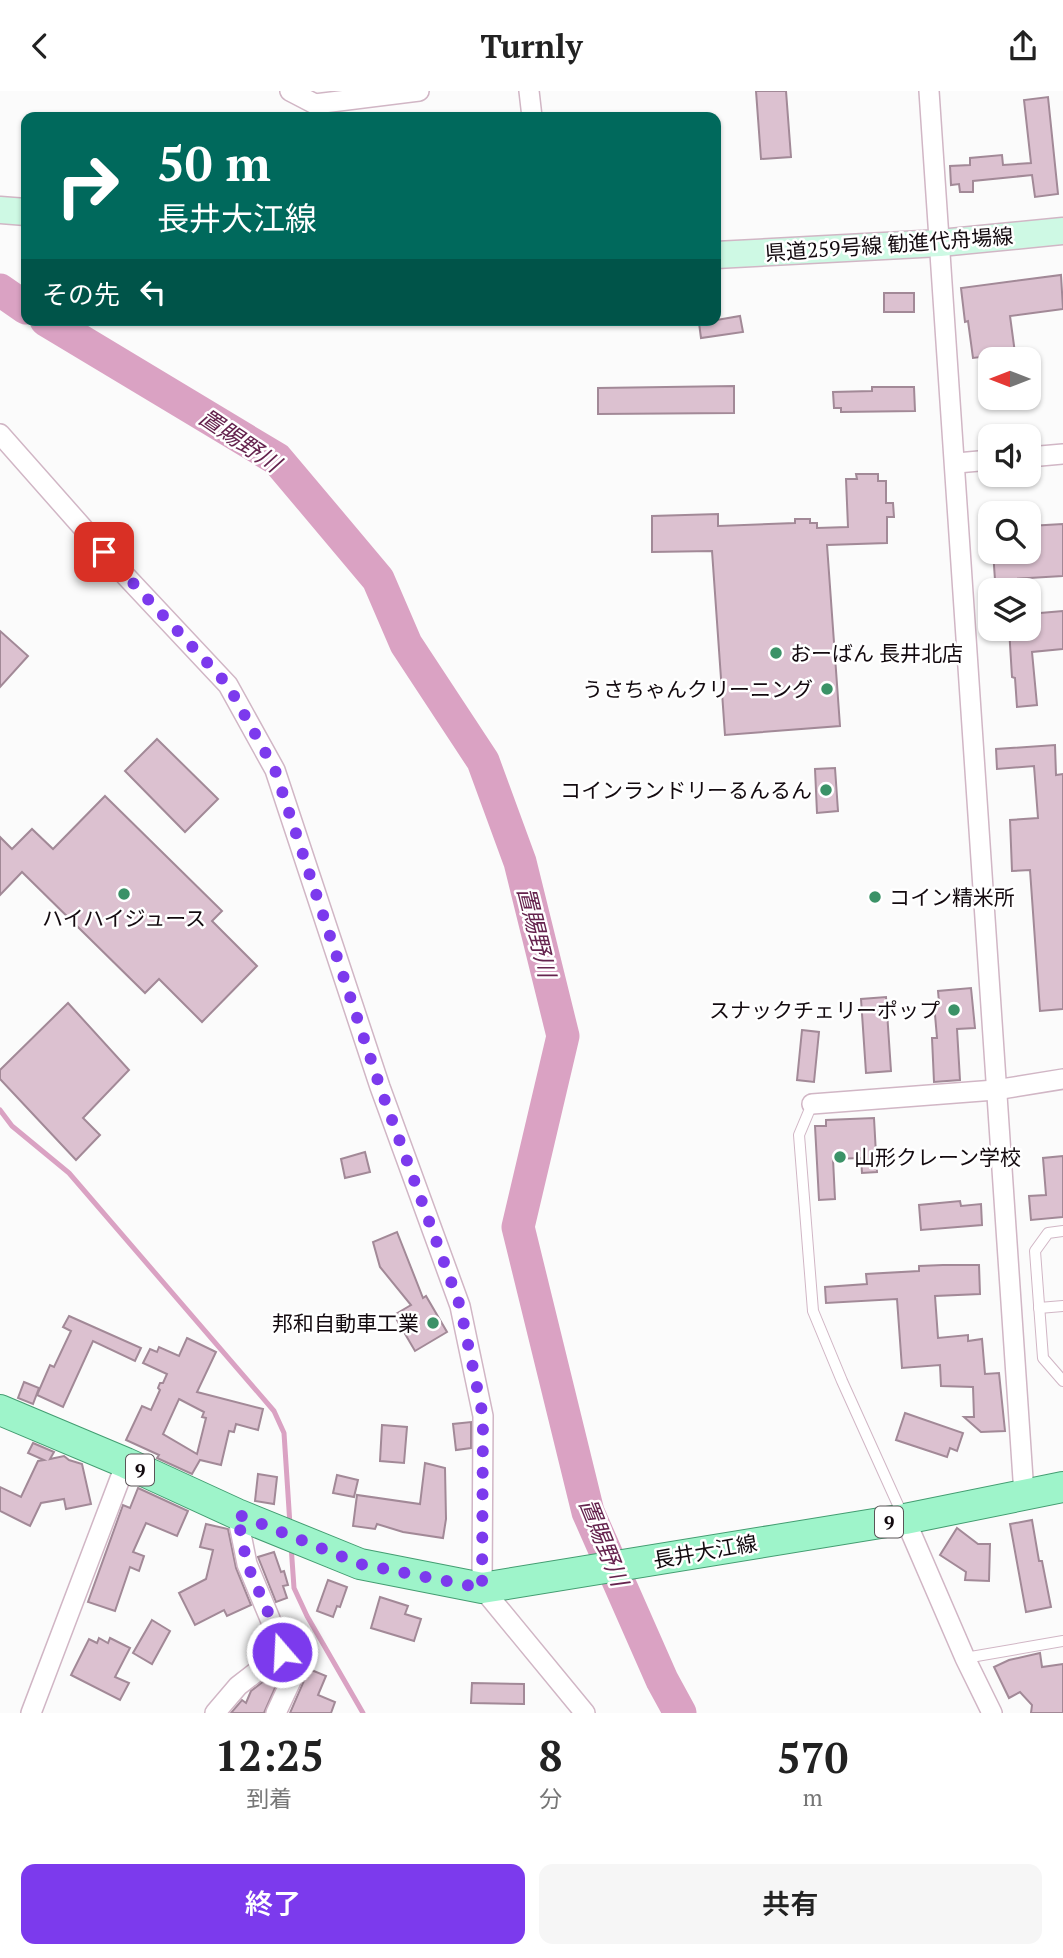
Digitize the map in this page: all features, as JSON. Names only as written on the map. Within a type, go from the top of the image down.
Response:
[{"type":"main road","points":[[0,209],[21,211]]},
{"type":"main road","name":"県道259号線 勧進代舟場線","points":[[721,255],[940,243],[1063,231]]},
{"type":"main road","name":"長井大江線","points":[[0,1410],[237,1514],[360,1564],[482,1588],[905,1519],[1063,1487]]},
{"type":"street","points":[[290,91],[315,104],[419,91]]},
{"type":"street","points":[[530,91],[532,112]]},
{"type":"street","points":[[929,91],[957,463],[995,1090],[1024,1494]]},
{"type":"street","points":[[0,434],[122,572],[228,685],[275,770],[380,1087],[460,1306],[483,1416],[482,1588],[585,1713]]},
{"type":"street","points":[[1041,456],[1063,454]]},
{"type":"street","points":[[957,463],[978,461]]},
{"type":"street","points":[[812,1104],[995,1090],[1063,1079]]},
{"type":"street","points":[[31,1713],[126,1463]]},
{"type":"street","points":[[237,1514],[247,1564],[274,1626],[282,1652],[296,1670],[276,1713]]},
{"type":"street","points":[[905,1519],[965,1658],[992,1713]]},
{"type":"street","points":[[215,1713],[237,1686],[282,1652]]},
{"type":"lane","points":[[812,1104],[799,1135],[813,1311],[905,1519]]},
{"type":"lane","points":[[1063,1231],[1048,1233],[1035,1251],[1043,1358],[1063,1381]]},
{"type":"lane","points":[[1039,1308],[1063,1306]]},
{"type":"lane","points":[[965,1658],[1063,1641]]},
{"type":"building","points":[[756,91],[786,91],[791,157],[761,159]]},
{"type":"building","points":[[1048,97],[1058,194],[1035,197],[1032,175],[973,181],[973,192],[960,192],[959,184],[951,185],[950,166],[970,165],[970,158],[1002,155],[1003,165],[1031,163],[1024,100]]},
{"type":"building","points":[[1061,275],[1063,309],[1010,316],[1014,347],[978,347],[978,357],[973,358],[961,288]]},
{"type":"building","points":[[884,293],[914,293],[914,312],[884,312]]},
{"type":"building","points":[[740,316],[743,332],[701,338],[699,326],[721,326],[721,319]]},
{"type":"building","points":[[734,386],[734,413],[598,414],[598,388]]},
{"type":"building","points":[[872,387],[914,387],[915,411],[841,412],[841,408],[834,408],[833,392],[872,391]]},
{"type":"building","points":[[856,474],[878,474],[878,481],[886,481],[886,503],[893,503],[894,517],[887,517],[887,543],[827,545],[840,726],[725,735],[712,551],[652,552],[652,516],[718,514],[718,526],[795,523],[795,519],[810,519],[810,523],[817,523],[817,528],[848,527],[846,479],[857,479]]},
{"type":"building","points":[[1063,524],[1063,576],[995,578],[994,564],[1041,564],[1041,525]]},
{"type":"building","points":[[1063,611],[1063,649],[1032,652],[1037,705],[1017,707],[1010,641],[1041,641],[1041,613]]},
{"type":"building","points":[[0,631],[28,656],[0,687]]},
{"type":"building","points":[[157,739],[218,799],[185,832],[125,771]]},
{"type":"building","points":[[1055,745],[1056,775],[1063,774],[1063,1009],[1040,1011],[1030,870],[1012,871],[1010,820],[1038,818],[1034,766],[997,769],[996,749]]},
{"type":"building","name":"コインランドリーるんるん","points":[[835,768],[838,811],[817,813],[815,769]]},
{"type":"building","name":"ハイハイジュース","points":[[105,796],[222,911],[212,921],[257,966],[202,1022],[159,979],[145,993],[22,872],[0,895],[0,837],[12,849],[32,829],[53,849]]},
{"type":"building","points":[[971,988],[975,1028],[957,1029],[960,1080],[934,1082],[932,1038],[937,1038],[934,1003],[939,1002],[938,991]]},
{"type":"building","points":[[886,997],[891,1071],[866,1073],[861,999]]},
{"type":"building","points":[[68,1003],[129,1070],[83,1118],[100,1135],[76,1160],[0,1079],[0,1070]]},
{"type":"building","points":[[802,1030],[819,1032],[814,1082],[797,1080]]},
{"type":"building","points":[[874,1118],[877,1172],[862,1173],[861,1158],[833,1159],[835,1199],[819,1200],[815,1126],[826,1126],[826,1120]]},
{"type":"building","points":[[365,1152],[370,1172],[345,1178],[341,1159]]},
{"type":"building","points":[[1063,1156],[1063,1217],[1031,1220],[1029,1196],[1046,1195],[1043,1158]]},
{"type":"building","points":[[960,1201],[961,1206],[981,1204],[982,1225],[921,1230],[919,1205]]},
{"type":"building","points":[[397,1232],[423,1298],[426,1296],[447,1332],[415,1351],[394,1315],[411,1305],[380,1267],[373,1242]]},
{"type":"building","points":[[979,1265],[980,1294],[935,1296],[938,1338],[968,1335],[968,1341],[982,1339],[985,1374],[999,1373],[1005,1431],[981,1432],[964,1417],[974,1417],[973,1387],[941,1386],[940,1365],[902,1368],[897,1299],[826,1303],[825,1287],[867,1284],[866,1274],[919,1271],[919,1266]]},
{"type":"building","points":[[69,1316],[141,1348],[135,1361],[93,1341],[63,1407],[37,1395],[50,1365],[54,1367],[71,1331],[63,1327]]},
{"type":"building","points":[[187,1338],[216,1352],[197,1392],[263,1409],[258,1430],[236,1424],[234,1432],[229,1431],[221,1465],[200,1460],[192,1474],[126,1440],[142,1406],[151,1410],[160,1390],[160,1383],[163,1383],[167,1374],[143,1363],[150,1349],[157,1352],[159,1347],[179,1356]],"holes":[[[179,1399],[204,1412],[202,1417],[206,1418],[197,1454],[163,1434]]]},
{"type":"building","points":[[24,1382],[39,1388],[33,1404],[18,1398]]},
{"type":"building","points":[[905,1413],[963,1433],[957,1451],[950,1448],[947,1457],[896,1440]]},
{"type":"building","points":[[471,1422],[471,1448],[456,1450],[453,1424]]},
{"type":"building","points":[[382,1425],[407,1427],[404,1463],[380,1461]]},
{"type":"building","points":[[33,1443],[54,1452],[50,1459],[64,1456],[82,1464],[91,1504],[66,1509],[64,1499],[41,1503],[30,1526],[0,1511],[0,1487],[21,1497],[38,1461],[44,1460],[28,1453]]},
{"type":"building","points":[[425,1463],[445,1468],[446,1519],[443,1538],[403,1532],[377,1524],[375,1529],[353,1526],[357,1495],[420,1504]]},
{"type":"building","points":[[258,1474],[277,1477],[274,1504],[255,1501]]},
{"type":"building","points":[[337,1475],[358,1480],[354,1497],[333,1493]]},
{"type":"building","points":[[138,1488],[188,1511],[177,1536],[146,1523],[133,1552],[144,1556],[139,1571],[130,1567],[115,1611],[88,1602],[123,1505],[130,1508]]},
{"type":"building","points":[[1032,1520],[1051,1607],[1026,1612],[1010,1524]]},
{"type":"building","points":[[206,1524],[228,1529],[236,1568],[251,1605],[227,1616],[224,1610],[195,1625],[179,1593],[206,1579],[213,1550],[200,1547]]},
{"type":"building","points":[[957,1528],[978,1544],[990,1544],[989,1581],[965,1580],[966,1572],[940,1555]]},
{"type":"building","points":[[274,1552],[288,1585],[283,1586],[287,1598],[276,1602],[258,1557]]},
{"type":"building","points":[[328,1580],[347,1587],[340,1607],[337,1606],[333,1617],[317,1611]]},
{"type":"building","points":[[380,1597],[408,1606],[405,1614],[421,1619],[414,1641],[371,1628]]},
{"type":"building","points":[[152,1620],[170,1631],[152,1664],[133,1653]]},
{"type":"building","points":[[99,1638],[108,1643],[110,1638],[130,1648],[115,1677],[129,1683],[120,1700],[71,1675],[89,1639],[97,1643]]},
{"type":"building","points":[[1040,1653],[1042,1667],[1063,1664],[1063,1713],[1031,1713],[1032,1705],[1020,1692],[1009,1698],[994,1667],[1009,1660]]},
{"type":"building","points":[[309,1669],[326,1676],[318,1695],[335,1702],[331,1713],[290,1713]]},
{"type":"building","points":[[278,1670],[282,1672],[264,1713],[231,1713],[242,1700],[246,1703],[251,1691]]},
{"type":"building","points":[[472,1683],[524,1684],[524,1704],[471,1703]]},
{"type":"waterway","name":"置賜野川","points":[[0,290],[21,305]]},
{"type":"waterway","name":"置賜野川","points":[[56,326],[277,459],[378,579],[406,644],[483,761],[520,862],[563,1036],[518,1227],[588,1512],[662,1680],[680,1713]]},
{"type":"waterway","points":[[0,1110],[12,1126],[69,1173],[274,1411],[284,1433],[290,1525]]},
{"type":"waterway","points":[[291,1545],[294,1588],[307,1616],[363,1713]]},
{"type":"place","name":"おーばん 長井北店","points":[[776,653]]},
{"type":"place","name":"うさちゃんクリーニング","points":[[827,689]]},
{"type":"place","name":"コインランドリーるんるん","points":[[826,790]]},
{"type":"place","name":"ハイハイジュース","points":[[124,894]]},
{"type":"place","name":"コイン精米所","points":[[875,897]]},
{"type":"place","name":"スナックチェリーポップ","points":[[954,1010]]},
{"type":"place","name":"山形クレーン学校","points":[[840,1157]]},
{"type":"place","name":"邦和自動車工業","points":[[433,1323]]},
{"type":"route","points":[[104,552],[228,685],[275,770],[380,1087],[460,1306],[483,1416],[482,1588],[360,1564],[237,1514],[247,1564],[274,1626],[282,1652]]}]
